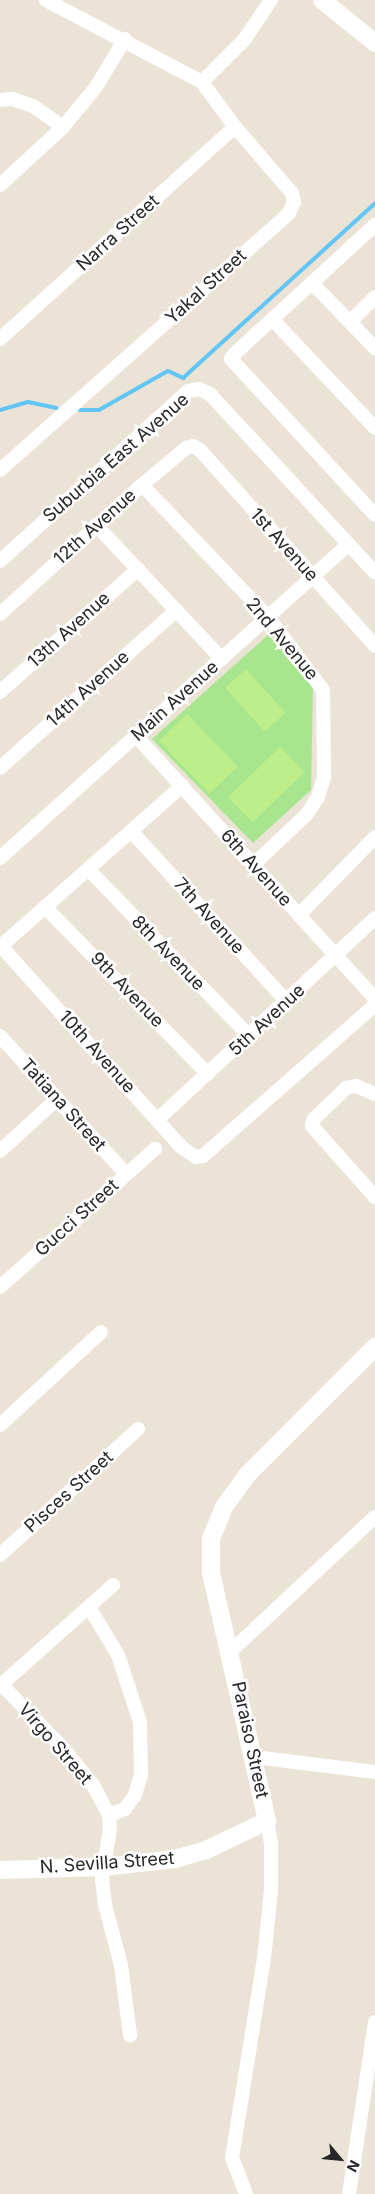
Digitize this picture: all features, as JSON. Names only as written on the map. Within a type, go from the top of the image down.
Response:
[{"type":"street","points":[[46,0],[125,39],[202,82],[244,40],[271,0]]},
{"type":"street","points":[[322,0],[375,43]]},
{"type":"street","points":[[0,186],[63,127],[96,88],[125,39]]},
{"type":"street","name":"Yakal Street","points":[[0,470],[289,213],[294,202],[292,193],[235,128],[202,82]]},
{"type":"street","points":[[0,100],[12,100],[33,106],[63,127]]},
{"type":"street","name":"Narra Street","points":[[0,339],[235,128]]},
{"type":"street","points":[[375,225],[234,354],[233,364],[375,515]]},
{"type":"street","points":[[312,283],[375,348]]},
{"type":"street","points":[[350,322],[375,297]]},
{"type":"street","points":[[272,319],[375,428]]},
{"type":"street","name":"Suburbia East Avenue","points":[[0,561],[188,391],[199,389],[210,394],[348,544],[374,569]]},
{"type":"street","name":"12th Avenue","points":[[0,614],[96,525],[186,448],[193,446]]},
{"type":"street","name":"1st Avenue","points":[[193,446],[200,450],[375,646]]},
{"type":"street","name":"2nd Avenue","points":[[142,485],[268,617],[323,690],[324,777],[313,806],[253,865]]},
{"type":"street","points":[[96,525],[222,659]]},
{"type":"street","name":"Main Avenue","points":[[0,858],[348,544]]},
{"type":"street","name":"13th Avenue","points":[[0,692],[138,569]]},
{"type":"street","name":"14th Avenue","points":[[0,768],[176,610]]},
{"type":"street","name":"6th Avenue","points":[[136,736],[375,999]]},
{"type":"street","points":[[1,945],[182,786]]},
{"type":"street","name":"7th Avenue","points":[[131,831],[286,1001]]},
{"type":"street","points":[[299,915],[375,837]]},
{"type":"street","name":"8th Avenue","points":[[88,869],[249,1036]]},
{"type":"street","name":"9th Avenue","points":[[46,907],[208,1074]]},
{"type":"street","name":"5th Avenue","points":[[157,1120],[375,918]]},
{"type":"street","name":"10th Avenue","points":[[1,945],[157,1120],[182,1147],[196,1157],[203,1156],[375,1005]]},
{"type":"street","name":"Tatiana Street","points":[[0,1036],[126,1174]]},
{"type":"street","points":[[372,1188],[312,1126],[314,1119],[346,1088],[356,1086],[375,1094]]},
{"type":"street","points":[[0,1151],[57,1099]]},
{"type":"street","name":"Gucci Street","points":[[0,1287],[155,1148]]},
{"type":"street","points":[[0,1425],[101,1332]]},
{"type":"street","name":"Paraiso Street","points":[[246,2194],[232,2158],[264,1959],[270,1890],[271,1843],[210,1558],[211,1539],[220,1515],[248,1474],[375,1347]]},
{"type":"street","name":"Pisces Street","points":[[0,1555],[138,1429]]},
{"type":"street","points":[[230,1652],[375,1517]]},
{"type":"street","points":[[1,1683],[113,1585]]},
{"type":"street","points":[[89,1606],[118,1655],[140,1722],[141,1775],[135,1795],[125,1809],[109,1815],[110,1829],[103,1867],[104,1905],[120,1965],[130,2035]]},
{"type":"street","name":"Virgo Street","points":[[1,1683],[62,1747],[93,1785],[109,1815]]},
{"type":"street","points":[[254,1757],[375,1772]]},
{"type":"street","name":"N. Sevilla Street","points":[[0,1870],[103,1867],[191,1855],[267,1821]]},
{"type":"street","points":[[349,2194],[375,2022]]},
{"type":"green space","points":[[268,635],[313,686],[311,790],[253,843],[152,739]]},
{"type":"green space","points":[[246,669],[285,713],[265,732],[225,688]]},
{"type":"green space","points":[[187,714],[238,767],[210,794],[159,741]]},
{"type":"green space","points":[[280,747],[304,772],[253,822],[228,797]]},
{"type":"waterway","points":[[80,410],[99,410],[168,371],[183,378],[375,203]]},
{"type":"waterway","points":[[0,410],[28,402],[56,408]]}]
